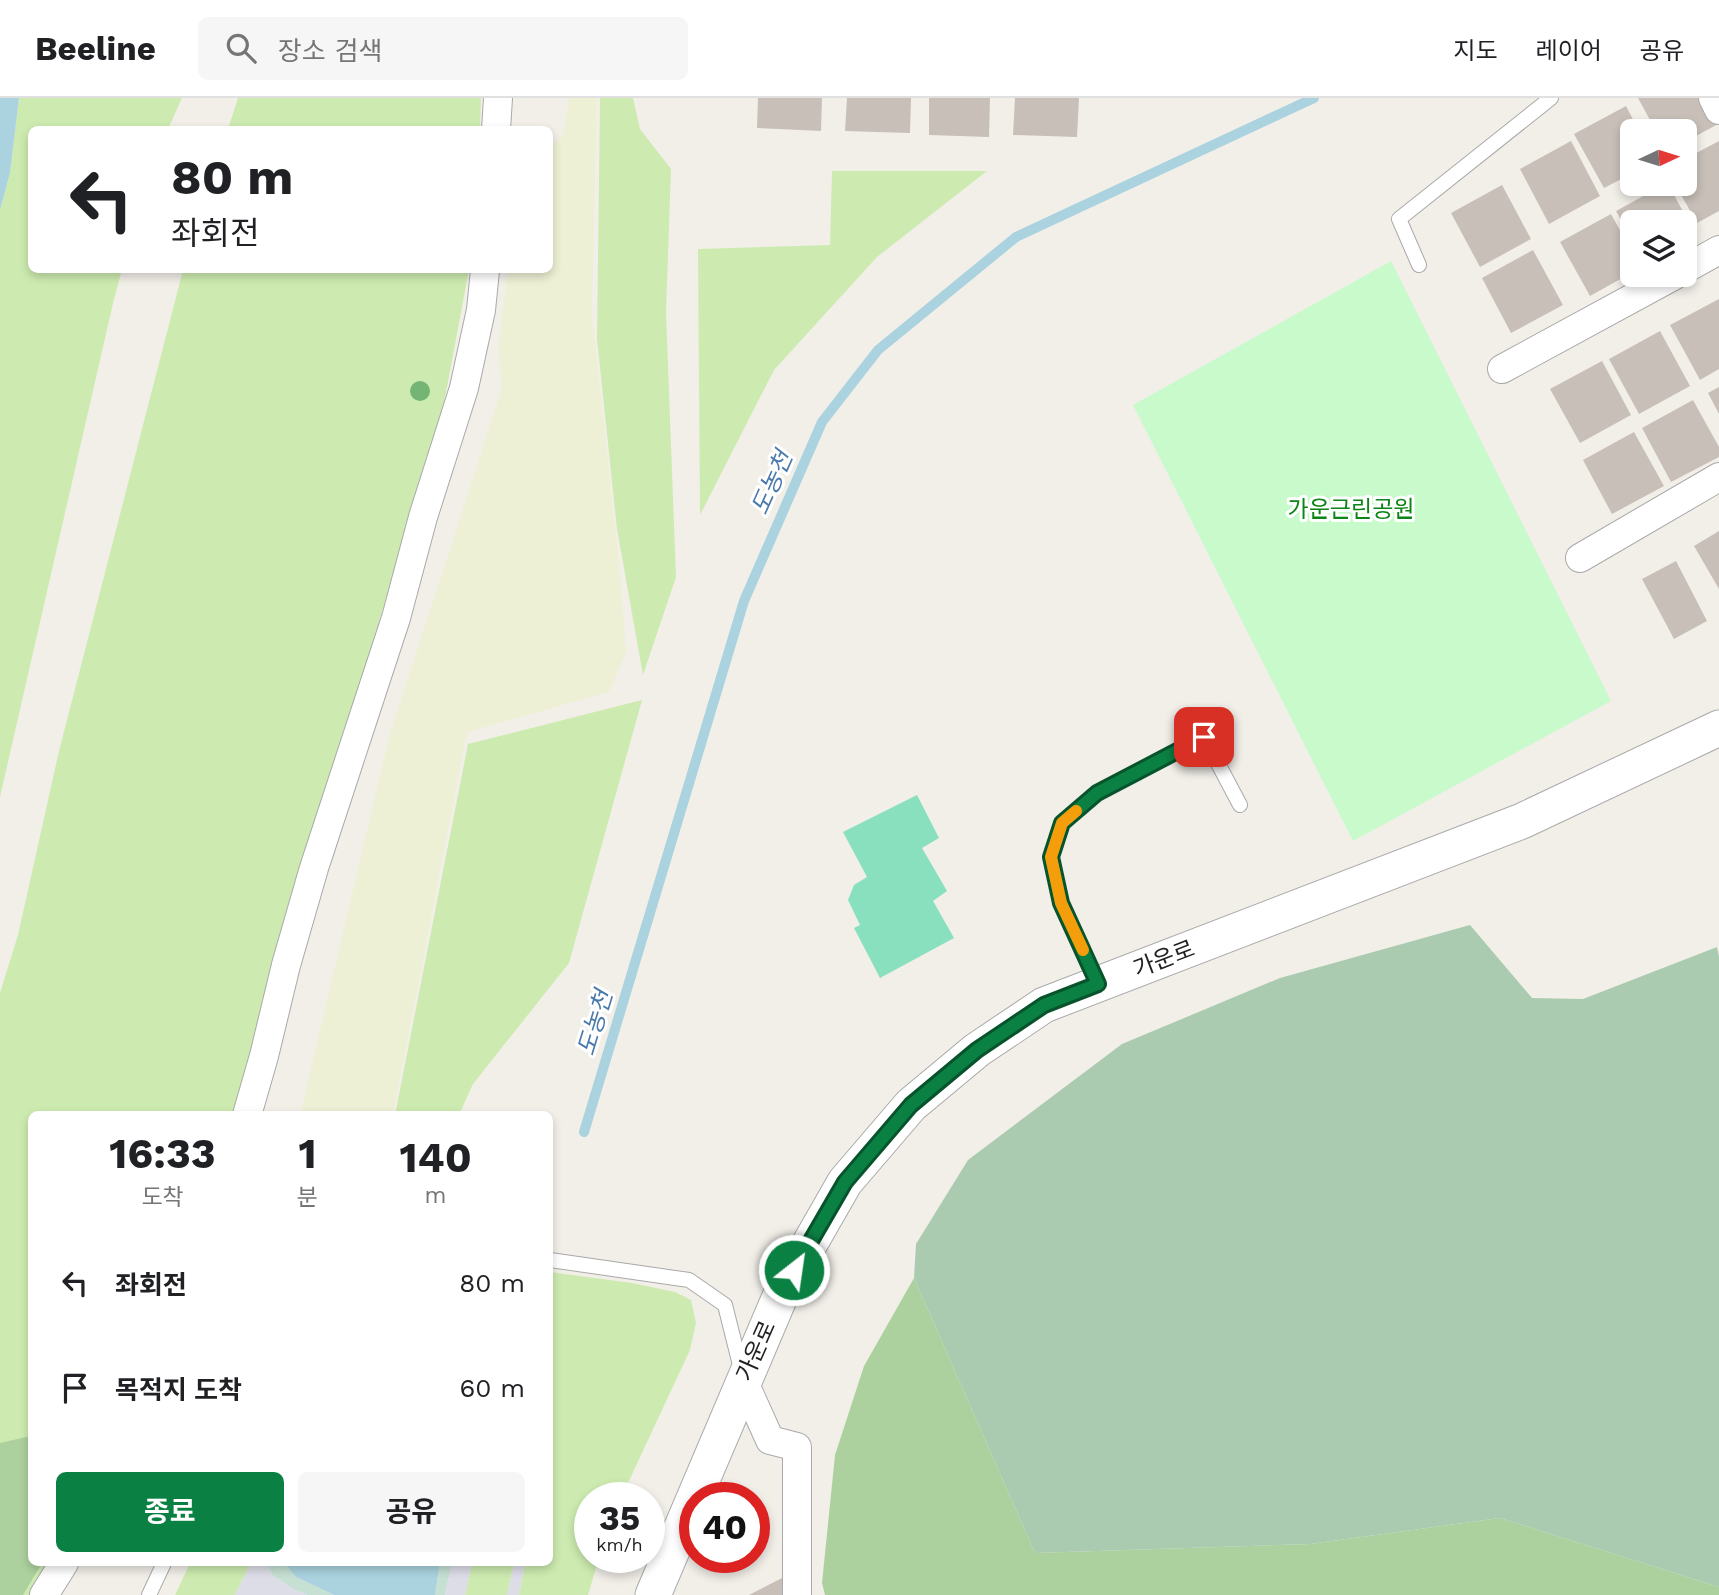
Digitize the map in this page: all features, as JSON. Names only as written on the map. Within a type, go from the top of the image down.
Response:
[{"type":"street","points":[[496,126],[498,98]]},
{"type":"street","points":[[1713,98],[1719,110]]},
{"type":"street","points":[[1697,262],[1719,250]]},
{"type":"street","points":[[248,1111],[314,868],[396,618],[423,517],[464,388],[481,310],[485,273]]},
{"type":"street","points":[[1502,369],[1653,287]]},
{"type":"street","points":[[1580,558],[1719,477]]},
{"type":"street","name":"가운로","points":[[653,1595],[782,1292],[845,1182],[911,1105],[977,1050],[1044,1005],[1521,821],[1719,728]]},
{"type":"street","points":[[743,1380],[770,1440],[797,1447],[797,1595]]},
{"type":"street","points":[[44,1595],[62,1566]]},
{"type":"lane","points":[[1419,265],[1399,219],[1551,98]]},
{"type":"lane","points":[[1098,984],[1061,903],[1051,857],[1062,823],[1097,793],[1204,737],[1240,805]]},
{"type":"lane","points":[[553,1260],[689,1280],[725,1305],[743,1380]]},
{"type":"lane","points":[[149,1595],[163,1566]]},
{"type":"green space","points":[[19,98],[182,98],[169,126],[28,126],[28,273],[121,273],[0,797],[0,210],[10,173]]},
{"type":"green space","points":[[238,98],[481,98],[480,126],[229,126]]},
{"type":"green space","points":[[569,98],[597,98],[592,313],[621,581],[626,653],[609,692],[467,732],[394,1111],[301,1111],[389,737],[502,388],[498,347],[508,273],[553,273],[553,144],[563,135]]},
{"type":"green space","points":[[600,98],[633,98],[640,129],[671,169],[666,312],[676,577],[643,675],[617,529],[597,339]]},
{"type":"green space","points":[[832,171],[987,171],[877,257],[774,370],[700,515],[698,249],[830,245]]},
{"type":"green space","name":"가운근린공원","points":[[1391,261],[1611,701],[1353,841],[1133,405]]},
{"type":"green space","points":[[182,273],[468,273],[441,419],[372,644],[236,1111],[28,1111],[28,1566],[48,1566],[29,1595],[0,1595],[0,993],[18,935],[59,751]]},
{"type":"green space","points":[[642,700],[569,963],[473,1084],[461,1111],[396,1111],[468,744]]},
{"type":"green space","points":[[917,795],[939,838],[922,848],[947,891],[933,901],[954,938],[880,978],[854,928],[860,925],[848,900],[854,885],[867,877],[843,832]]},
{"type":"green space","points":[[1470,925],[1532,998],[1583,999],[1717,947],[1719,1587],[1500,1518],[1310,1544],[1035,1553],[914,1278],[916,1244],[968,1160],[1122,1044],[1280,978]]},
{"type":"green space","points":[[553,1272],[675,1292],[691,1300],[696,1323],[690,1350],[628,1482],[574,1482],[574,1573],[595,1573],[588,1595],[519,1595],[524,1566],[553,1566]]},
{"type":"green space","points":[[914,1278],[1035,1553],[1310,1544],[1500,1518],[1719,1587],[1719,1595],[825,1595],[822,1583],[835,1455],[864,1366]]},
{"type":"green space","points":[[28,1437],[28,1566],[40,1566],[23,1595],[0,1595],[0,1443]]},
{"type":"green space","points":[[189,1566],[250,1566],[235,1595],[175,1595]]},
{"type":"green space","points":[[268,1566],[287,1566],[296,1577],[334,1595],[307,1595],[273,1576]]},
{"type":"green space","points":[[440,1566],[451,1566],[445,1595],[435,1595]]},
{"type":"green space","points":[[471,1566],[513,1566],[507,1595],[465,1595]]},
{"type":"shaded area","points":[[250,1566],[268,1566],[273,1576],[307,1595],[235,1595]]},
{"type":"shaded area","points":[[451,1566],[471,1566],[465,1595],[445,1595]]},
{"type":"shaded area","points":[[513,1566],[524,1566],[519,1595],[507,1595]]},
{"type":"water","points":[[0,98],[19,98],[10,173],[0,210]]},
{"type":"water","points":[[287,1566],[440,1566],[435,1595],[334,1595],[296,1577]]},
{"type":"building","points":[[758,98],[822,98],[821,131],[757,128]]},
{"type":"building","points":[[847,98],[911,98],[910,133],[845,131]]},
{"type":"building","points":[[929,98],[990,98],[989,137],[929,135]]},
{"type":"building","points":[[1015,98],[1079,98],[1077,137],[1013,135]]},
{"type":"building","points":[[1638,98],[1704,98],[1718,124],[1698,135],[1698,119],[1649,119]]},
{"type":"building","points":[[1626,106],[1633,119],[1620,119],[1620,180],[1604,188],[1574,134]]},
{"type":"building","points":[[1571,141],[1600,196],[1549,224],[1520,169]]},
{"type":"building","points":[[1719,141],[1719,211],[1697,223],[1697,210],[1690,210],[1682,196],[1698,196],[1698,152]]},
{"type":"building","points":[[1502,185],[1531,239],[1480,267],[1451,213]]},
{"type":"building","points":[[1643,196],[1675,196],[1682,210],[1620,210],[1620,218],[1616,211]]},
{"type":"building","points":[[1611,214],[1620,230],[1620,279],[1590,296],[1560,242]]},
{"type":"building","points":[[1533,250],[1563,305],[1511,333],[1482,278]]},
{"type":"building","points":[[1719,299],[1719,369],[1700,380],[1670,325]]},
{"type":"building","points":[[1660,331],[1690,386],[1639,414],[1609,359]]},
{"type":"building","points":[[1602,361],[1631,415],[1580,443],[1550,389]]},
{"type":"building","points":[[1719,387],[1719,414],[1708,393]]},
{"type":"building","points":[[1693,400],[1719,447],[1719,457],[1671,482],[1642,428]]},
{"type":"building","points":[[1634,432],[1664,486],[1612,514],[1583,460]]},
{"type":"building","points":[[1719,531],[1719,589],[1694,546]]},
{"type":"building","points":[[1676,561],[1707,621],[1674,639],[1642,579]]},
{"type":"building","points":[[786,1576],[787,1595],[749,1595]]},
{"type":"waterway","name":"도농천","points":[[584,1132],[744,601],[822,422],[878,350],[1016,237],[1314,98]]},
{"type":"slow traffic","points":[[1076,811],[1062,823],[1051,857],[1061,903],[1083,950]]},
{"type":"route","points":[[794,1270],[845,1182],[911,1105],[977,1050],[1044,1005],[1098,984],[1061,903],[1051,857],[1062,823],[1097,793],[1204,737]]}]
